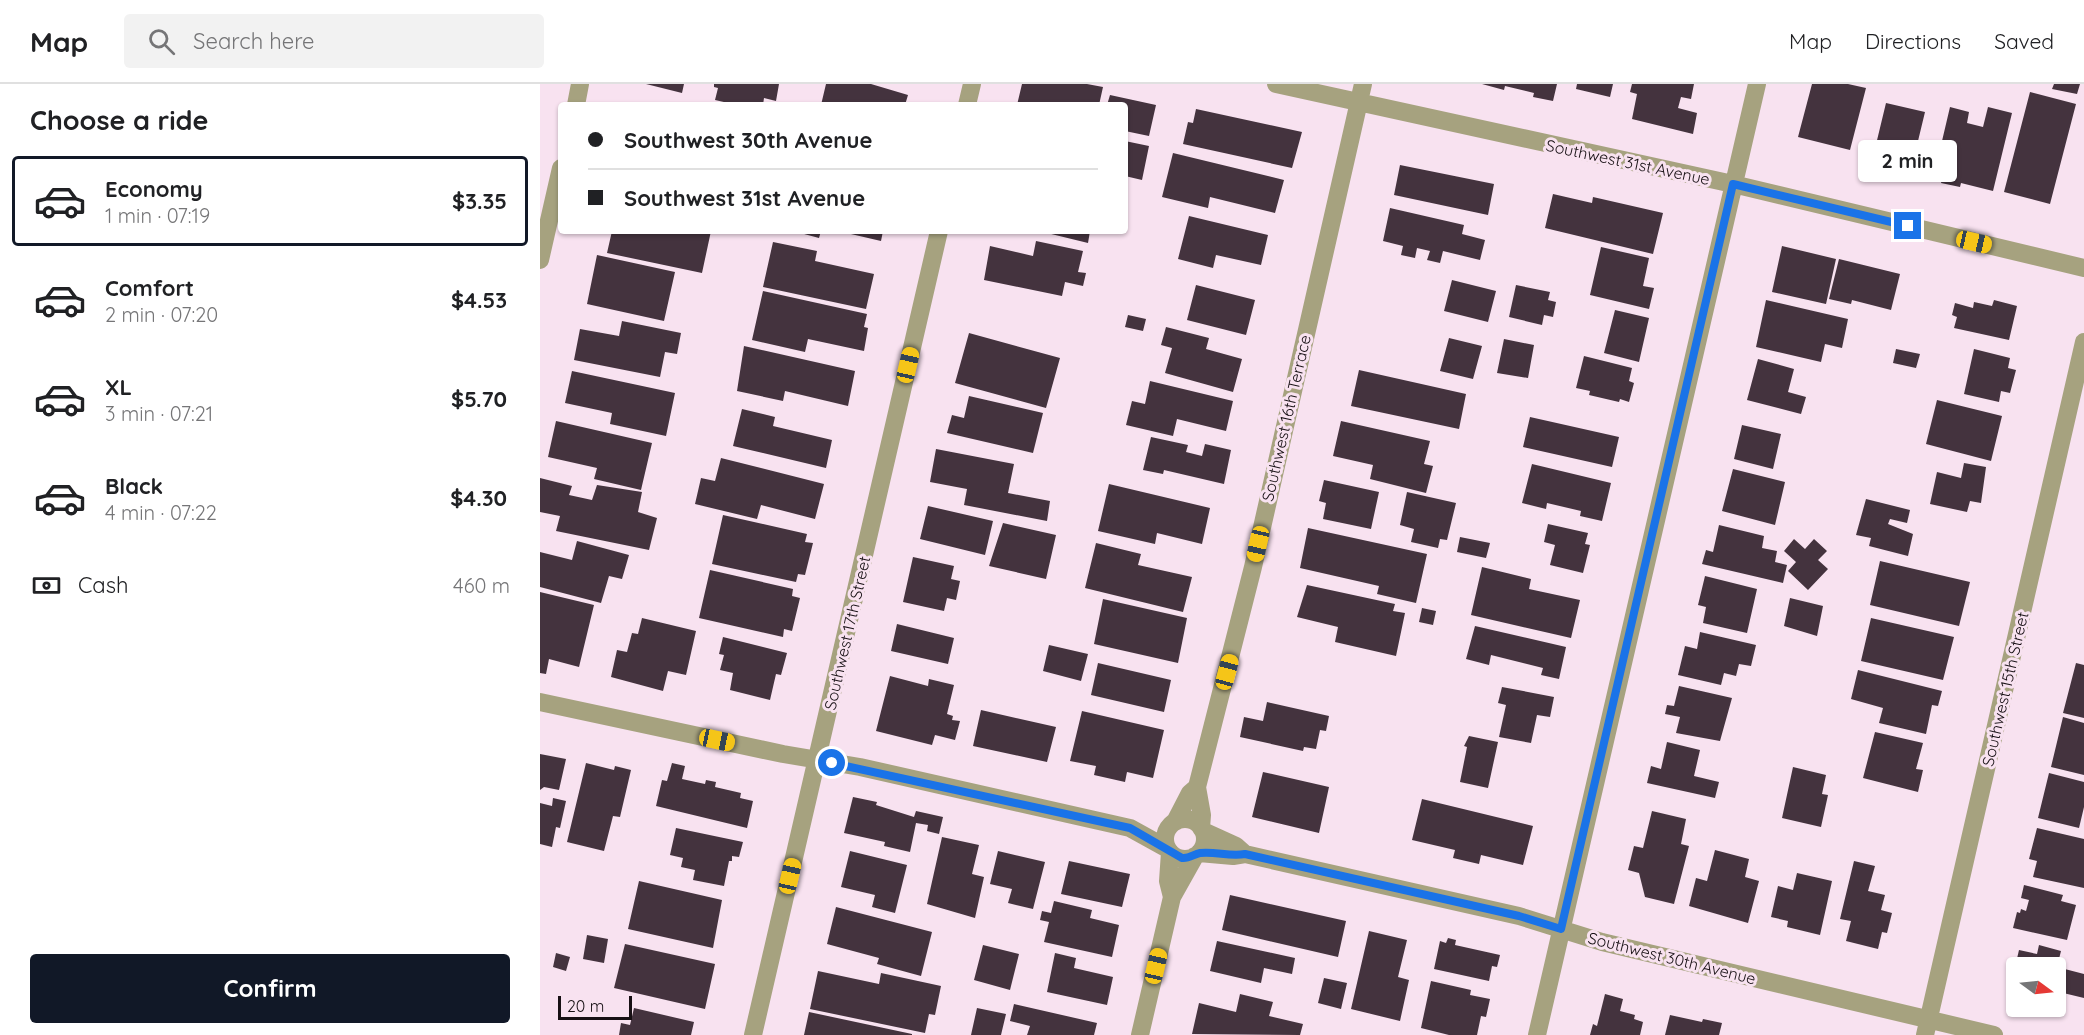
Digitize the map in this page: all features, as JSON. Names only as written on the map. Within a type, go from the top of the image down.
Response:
[{"type":"street","points":[[577,102],[580,84]]},
{"type":"street","points":[[968,102],[972,84]]},
{"type":"street","name":"Southwest 31st Avenue","points":[[1276,84],[1733,184],[2084,268]]},
{"type":"street","name":"Southwest 16th Terrace","points":[[1173,823],[1179,810],[1197,787],[1242,611],[1363,84]]},
{"type":"street","points":[[1537,1035],[1756,84]]},
{"type":"street","points":[[540,260],[558,181]]},
{"type":"street","name":"Southwest 17th Street","points":[[753,1035],[938,234]]},
{"type":"street","name":"Southwest 15th Street","points":[[1927,1028],[2084,342]]},
{"type":"street","points":[[540,702],[1130,828],[1182,858],[1197,855]]},
{"type":"street","name":"Southwest 16th Terrace","points":[[1197,787],[1202,830]]},
{"type":"street","points":[[1130,828],[1173,823],[1186,819],[1202,830],[1204,843],[1172,897],[1140,1035]]},
{"type":"street","points":[[1172,897],[1168,880],[1169,851],[1166,836],[1173,823]]},
{"type":"street","name":"Southwest 30th Avenue","points":[[1202,830],[1236,846],[1245,854]]},
{"type":"street","name":"Southwest 30th Avenue","points":[[1197,855],[1245,854],[1519,916],[1602,942],[1927,1028],[1994,1035]]},
{"type":"building","points":[[646,84],[684,84],[682,93]]},
{"type":"building","points":[[714,84],[779,84],[776,101],[764,98],[763,102],[715,100],[718,88],[714,87]]},
{"type":"building","points":[[826,84],[871,84],[908,95],[906,102],[822,102]]},
{"type":"building","points":[[1022,84],[1087,84],[1103,87],[1100,102],[1018,102]]},
{"type":"building","points":[[1482,84],[1557,84],[1553,101],[1533,97],[1534,93],[1505,86],[1504,90]]},
{"type":"building","points":[[1577,84],[1613,84],[1610,97],[1576,89]]},
{"type":"building","points":[[1632,84],[1694,84],[1691,99],[1681,97],[1678,108],[1697,113],[1693,134],[1632,119],[1637,94],[1630,92]]},
{"type":"building","points":[[1812,84],[1848,84],[1866,88],[1850,150],[1798,137]]},
{"type":"building","points":[[2054,84],[2080,84],[2077,94],[2052,89]]},
{"type":"building","points":[[2030,92],[2076,104],[2050,204],[2004,192]]},
{"type":"building","points":[[1110,95],[1156,105],[1149,136],[1128,132],[1128,102],[1108,102]]},
{"type":"building","points":[[1886,103],[1925,112],[1918,141],[1928,144],[1921,173],[1872,161]]},
{"type":"building","points":[[1950,107],[1969,112],[1967,123],[1983,127],[1988,107],[2012,113],[1993,191],[1961,183],[1960,187],[1941,183],[1947,160],[1938,158]]},
{"type":"building","points":[[1196,109],[1302,132],[1292,168],[1183,144],[1188,122],[1193,123]]},
{"type":"building","points":[[1128,142],[1149,146],[1142,180],[1128,177]]},
{"type":"building","points":[[1173,153],[1284,180],[1275,213],[1210,197],[1208,208],[1162,197]]},
{"type":"building","points":[[1400,165],[1494,184],[1488,215],[1394,195]]},
{"type":"building","points":[[1553,194],[1592,203],[1593,197],[1663,213],[1653,254],[1545,228]]},
{"type":"building","points":[[1390,208],[1464,225],[1462,234],[1485,240],[1480,260],[1443,251],[1440,263],[1427,260],[1430,251],[1417,248],[1415,258],[1401,255],[1403,246],[1383,241]]},
{"type":"building","points":[[1189,216],[1268,235],[1261,265],[1216,255],[1213,268],[1178,259]]},
{"type":"building","points":[[611,234],[710,234],[702,273],[607,253]]},
{"type":"building","points":[[804,234],[820,234],[819,238]]},
{"type":"building","points":[[851,234],[882,234],[881,241]]},
{"type":"building","points":[[1051,234],[1090,234],[1088,243]]},
{"type":"building","points":[[1036,241],[1083,251],[1078,272],[1086,273],[1083,286],[1065,282],[1062,296],[984,280],[990,246],[1033,256]]},
{"type":"building","points":[[773,242],[817,251],[815,261],[874,274],[866,309],[763,287]]},
{"type":"building","points":[[1782,246],[1836,259],[1826,304],[1772,292]]},
{"type":"building","points":[[1601,247],[1649,258],[1643,286],[1654,288],[1649,309],[1590,295]]},
{"type":"building","points":[[597,255],[675,272],[664,321],[587,304]]},
{"type":"building","points":[[1839,259],[1900,274],[1891,310],[1852,300],[1851,304],[1829,299]]},
{"type":"building","points":[[1452,280],[1496,291],[1488,322],[1444,311]]},
{"type":"building","points":[[1196,285],[1255,300],[1246,335],[1187,320]]},
{"type":"building","points":[[1516,285],[1550,292],[1548,300],[1556,302],[1553,317],[1544,315],[1542,325],[1509,317]]},
{"type":"building","points":[[763,291],[867,314],[864,327],[868,328],[864,351],[808,339],[805,352],[752,340]]},
{"type":"building","points":[[1766,300],[1848,319],[1842,348],[1825,344],[1821,362],[1756,347]]},
{"type":"building","points":[[1994,300],[2017,306],[2009,340],[1954,328],[1957,317],[1952,315],[1955,303],[1973,308],[1974,302],[1992,306]]},
{"type":"building","points":[[1615,310],[1649,318],[1639,362],[1604,353]]},
{"type":"building","points":[[1128,315],[1146,319],[1143,331],[1125,327]]},
{"type":"building","points":[[622,321],[681,333],[677,354],[665,352],[660,377],[574,360],[580,329],[619,336]]},
{"type":"building","points":[[1166,327],[1209,338],[1206,349],[1242,359],[1233,392],[1165,373],[1172,348],[1161,345]]},
{"type":"building","points":[[969,333],[1060,358],[1046,408],[955,383]]},
{"type":"building","points":[[1449,338],[1482,346],[1473,379],[1440,371]]},
{"type":"building","points":[[1504,339],[1534,345],[1528,378],[1497,373]]},
{"type":"building","points":[[744,346],[855,371],[848,406],[785,391],[783,401],[737,391]]},
{"type":"building","points":[[1896,349],[1920,354],[1916,368],[1893,363]]},
{"type":"building","points":[[1974,349],[2010,358],[2008,368],[2016,370],[2010,393],[2001,391],[1999,402],[1964,394]]},
{"type":"building","points":[[1584,356],[1632,368],[1629,381],[1634,383],[1629,402],[1589,395],[1590,391],[1576,388]]},
{"type":"building","points":[[1758,359],[1794,369],[1788,392],[1806,397],[1801,414],[1747,400]]},
{"type":"building","points":[[1359,370],[1466,394],[1459,429],[1351,406]]},
{"type":"building","points":[[572,371],[675,393],[666,436],[610,424],[612,413],[565,403]]},
{"type":"building","points":[[1150,381],[1233,401],[1226,431],[1177,419],[1173,436],[1126,425],[1132,401],[1145,404]]},
{"type":"building","points":[[969,396],[1043,413],[1033,453],[947,433],[952,415],[964,418]]},
{"type":"building","points":[[1937,400],[2002,416],[1991,461],[1926,444]]},
{"type":"building","points":[[742,409],[775,417],[773,426],[832,440],[826,468],[733,446]]},
{"type":"building","points":[[1530,417],[1619,437],[1612,467],[1523,447]]},
{"type":"building","points":[[556,421],[652,443],[641,490],[594,479],[597,468],[548,457]]},
{"type":"building","points":[[1341,421],[1430,441],[1424,464],[1433,466],[1426,493],[1370,479],[1373,465],[1333,456]]},
{"type":"building","points":[[1742,425],[1781,434],[1773,469],[1734,459]]},
{"type":"building","points":[[1151,437],[1188,445],[1186,452],[1202,456],[1205,444],[1231,450],[1224,484],[1164,470],[1163,474],[1143,470]]},
{"type":"building","points":[[936,449],[1014,464],[1008,493],[1050,501],[1047,521],[964,505],[967,489],[930,482]]},
{"type":"building","points":[[721,458],[824,484],[815,519],[761,505],[757,519],[695,504],[701,478],[715,481]]},
{"type":"building","points":[[1964,463],[1986,467],[1981,503],[1970,501],[1967,512],[1930,504],[1937,472],[1961,478]]},
{"type":"building","points":[[1532,464],[1611,483],[1602,521],[1580,516],[1581,511],[1547,503],[1546,509],[1522,503]]},
{"type":"building","points":[[1733,469],[1785,482],[1775,525],[1722,511]]},
{"type":"building","points":[[540,478],[572,486],[569,495],[592,500],[597,485],[642,492],[638,512],[657,518],[649,550],[556,531],[560,516],[540,512]]},
{"type":"building","points":[[1324,480],[1379,492],[1371,529],[1323,519],[1326,503],[1319,501]]},
{"type":"building","points":[[1109,484],[1210,508],[1202,544],[1157,533],[1155,544],[1098,531]]},
{"type":"building","points":[[1407,492],[1456,503],[1447,540],[1440,539],[1438,548],[1411,542],[1414,529],[1400,525]]},
{"type":"building","points":[[1866,499],[1910,510],[1907,523],[1890,519],[1888,524],[1913,534],[1908,556],[1869,546],[1871,538],[1856,535]]},
{"type":"building","points":[[928,506],[993,521],[985,555],[920,539]]},
{"type":"building","points":[[723,515],[807,534],[805,542],[813,543],[805,575],[798,574],[796,582],[712,564]]},
{"type":"building","points":[[1003,523],[1056,535],[1046,579],[989,566]]},
{"type":"building","points":[[1548,524],[1588,533],[1585,544],[1590,545],[1583,573],[1550,565],[1555,545],[1544,542]]},
{"type":"building","points":[[1719,525],[1764,536],[1762,548],[1777,551],[1775,562],[1787,565],[1783,583],[1702,564],[1706,550],[1713,552]]},
{"type":"building","points":[[1308,528],[1427,554],[1416,603],[1377,594],[1379,586],[1300,568]]},
{"type":"building","points":[[1460,537],[1490,543],[1486,558],[1457,552]]},
{"type":"building","points":[[1794,539],[1805,549],[1814,539],[1827,551],[1818,560],[1828,569],[1808,590],[1788,571],[1796,562],[1784,551]]},
{"type":"building","points":[[577,541],[629,555],[622,579],[609,576],[601,603],[540,587],[540,552],[572,560]]},
{"type":"building","points":[[1096,543],[1141,554],[1138,565],[1192,577],[1183,612],[1085,588]]},
{"type":"building","points":[[913,557],[954,566],[951,579],[960,581],[956,600],[947,598],[944,611],[903,602]]},
{"type":"building","points":[[1880,561],[1970,582],[1959,626],[1870,605]]},
{"type":"building","points":[[1482,567],[1531,579],[1529,589],[1580,600],[1571,638],[1471,615]]},
{"type":"building","points":[[710,570],[793,589],[792,596],[800,598],[792,631],[784,629],[783,637],[699,618]]},
{"type":"building","points":[[1705,576],[1757,589],[1747,633],[1703,623],[1706,607],[1698,605]]},
{"type":"building","points":[[1307,585],[1395,604],[1393,611],[1405,613],[1396,656],[1335,642],[1338,627],[1297,617]]},
{"type":"building","points":[[540,592],[594,605],[579,667],[549,659],[546,674],[540,673]]},
{"type":"building","points":[[1790,598],[1823,606],[1817,636],[1784,626]]},
{"type":"building","points":[[1103,599],[1187,618],[1178,663],[1094,644]]},
{"type":"building","points":[[1422,608],[1436,611],[1433,625],[1419,622]]},
{"type":"building","points":[[642,618],[696,631],[686,675],[668,671],[663,691],[611,677],[617,650],[627,652],[632,633],[638,634]]},
{"type":"building","points":[[1871,618],[1954,637],[1943,680],[1861,661]]},
{"type":"building","points":[[897,624],[954,638],[948,664],[891,651]]},
{"type":"building","points":[[1475,626],[1566,647],[1559,679],[1541,675],[1543,668],[1491,655],[1489,665],[1466,659]]},
{"type":"building","points":[[1700,632],[1756,645],[1751,666],[1739,664],[1736,676],[1724,673],[1721,685],[1678,675],[1685,646],[1697,649]]},
{"type":"building","points":[[723,637],[787,653],[781,675],[776,674],[770,700],[730,690],[733,673],[720,670],[724,655],[719,654]]},
{"type":"building","points":[[1049,645],[1088,654],[1081,681],[1043,671]]},
{"type":"building","points":[[1098,663],[1171,680],[1164,712],[1091,695]]},
{"type":"building","points":[[2076,663],[2084,665],[2084,718],[2063,713]]},
{"type":"building","points":[[1858,670],[1942,691],[1938,706],[1932,705],[1926,734],[1879,723],[1883,708],[1851,699]]},
{"type":"building","points":[[890,676],[928,686],[929,679],[954,685],[947,714],[953,716],[952,720],[960,721],[955,740],[935,735],[932,745],[876,731]]},
{"type":"building","points":[[1679,686],[1732,698],[1720,741],[1676,733],[1680,717],[1665,714],[1667,705],[1674,706]]},
{"type":"building","points":[[1502,687],[1554,697],[1550,717],[1537,715],[1531,743],[1499,737],[1506,705],[1498,703]]},
{"type":"building","points":[[1267,702],[1329,716],[1326,731],[1320,730],[1316,749],[1304,747],[1303,751],[1240,737],[1244,717],[1263,721]]},
{"type":"building","points":[[981,710],[1056,727],[1047,762],[973,746]]},
{"type":"building","points":[[1082,711],[1164,730],[1153,778],[1127,772],[1125,782],[1094,775],[1096,766],[1070,761]]},
{"type":"building","points":[[2063,717],[2084,723],[2084,775],[2051,767]]},
{"type":"building","points":[[1875,732],[1923,743],[1916,769],[1923,770],[1918,792],[1863,778]]},
{"type":"building","points":[[1469,736],[1498,742],[1488,788],[1460,782],[1467,747],[1464,746]]},
{"type":"building","points":[[1667,742],[1700,750],[1694,776],[1719,782],[1715,798],[1647,783],[1651,766],[1661,769]]},
{"type":"building","points":[[540,754],[566,759],[559,790],[544,787],[540,790]]},
{"type":"building","points":[[586,763],[614,770],[615,766],[631,770],[620,817],[613,816],[604,851],[567,842]]},
{"type":"building","points":[[672,763],[685,766],[682,779],[705,784],[706,780],[716,782],[715,787],[741,793],[740,798],[753,801],[747,828],[656,806],[662,780],[667,781]]},
{"type":"building","points":[[1793,767],[1826,775],[1822,794],[1828,795],[1821,827],[1782,818]]},
{"type":"building","points":[[1263,772],[1329,787],[1319,833],[1252,817]]},
{"type":"building","points":[[2049,773],[2084,782],[2084,807],[2079,828],[2038,818]]},
{"type":"building","points":[[853,797],[877,802],[876,805],[914,817],[916,811],[943,817],[939,834],[927,831],[928,825],[916,823],[910,852],[884,846],[885,842],[844,833]]},
{"type":"building","points":[[553,798],[566,801],[560,828],[556,827],[552,847],[540,844],[540,803],[552,806]]},
{"type":"building","points":[[1422,799],[1533,826],[1523,865],[1481,855],[1479,864],[1453,858],[1455,850],[1412,840]]},
{"type":"building","points":[[1652,811],[1686,819],[1681,844],[1689,846],[1674,904],[1645,897],[1639,873],[1628,870],[1634,846],[1643,848]]},
{"type":"building","points":[[676,828],[743,842],[739,857],[732,856],[732,861],[729,861],[724,886],[693,880],[695,870],[681,867],[683,858],[670,855]]},
{"type":"building","points":[[2037,828],[2084,839],[2084,888],[2033,877],[2037,861],[2029,859]]},
{"type":"building","points":[[942,837],[979,845],[972,874],[984,877],[975,918],[927,904]]},
{"type":"building","points":[[1715,850],[1749,859],[1745,877],[1759,881],[1748,923],[1689,906],[1696,878],[1707,881]]},
{"type":"building","points":[[850,851],[907,865],[895,913],[872,907],[875,895],[841,887]]},
{"type":"building","points":[[998,851],[1045,862],[1033,909],[1008,903],[1012,889],[990,884]]},
{"type":"building","points":[[1069,861],[1130,874],[1122,907],[1061,894]]},
{"type":"building","points":[[1854,861],[1875,866],[1868,891],[1885,895],[1881,910],[1892,913],[1887,933],[1882,932],[1878,949],[1846,941],[1851,921],[1840,919]]},
{"type":"building","points":[[1797,873],[1832,881],[1820,935],[1787,927],[1788,921],[1771,917],[1778,886],[1793,890]]},
{"type":"building","points":[[639,881],[722,900],[713,948],[628,929]]},
{"type":"building","points":[[2024,885],[2063,895],[2061,901],[2076,905],[2067,940],[2013,928],[2017,912],[2020,913],[2021,909],[2026,911],[2029,900],[2021,898]]},
{"type":"building","points":[[1230,895],[1346,921],[1338,957],[1222,930]]},
{"type":"building","points":[[1054,901],[1092,910],[1090,918],[1119,925],[1112,957],[1044,942],[1049,922],[1040,920],[1042,911],[1051,913]]},
{"type":"building","points":[[836,907],[932,932],[921,976],[877,964],[879,958],[827,944]]},
{"type":"building","points":[[1369,931],[1407,940],[1398,977],[1409,980],[1400,1021],[1351,1009]]},
{"type":"building","points":[[587,935],[608,939],[604,963],[583,959]]},
{"type":"building","points":[[1448,938],[1456,940],[1455,945],[1500,955],[1497,967],[1492,966],[1489,981],[1434,969],[1440,941],[1446,943]]},
{"type":"building","points":[[1217,941],[1295,958],[1292,974],[1264,968],[1261,983],[1210,971]]},
{"type":"building","points":[[625,944],[715,964],[705,1009],[614,988]]},
{"type":"building","points":[[983,945],[1019,954],[1010,990],[974,980]]},
{"type":"building","points":[[2039,945],[2061,951],[2060,957],[2017,957],[2019,950],[2037,954]]},
{"type":"building","points":[[556,953],[570,957],[566,971],[553,967]]},
{"type":"building","points":[[1055,953],[1076,958],[1074,968],[1113,977],[1107,1005],[1047,992]]},
{"type":"building","points":[[2066,969],[2084,974],[2084,998],[2066,994]]},
{"type":"building","points":[[818,971],[879,984],[881,973],[941,986],[935,1015],[929,1014],[925,1033],[810,1009]]},
{"type":"building","points":[[1324,978],[1347,983],[1341,1009],[1318,1003]]},
{"type":"building","points":[[1431,981],[1471,990],[1470,995],[1490,999],[1486,1017],[1481,1016],[1477,1035],[1449,1035],[1421,1028]]},
{"type":"building","points":[[1240,994],[1273,1002],[1269,1016],[1303,1024],[1300,1035],[1192,1034],[1199,1003],[1236,1012]]},
{"type":"building","points":[[1605,994],[1623,999],[1620,1011],[1635,1015],[1634,1019],[1643,1022],[1640,1035],[1590,1035],[1593,1024],[1597,1026]]},
{"type":"building","points":[[1014,1004],[1097,1023],[1094,1035],[1027,1035],[1030,1026],[1010,1021]]},
{"type":"building","points":[[634,1008],[694,1022],[691,1035],[619,1035],[621,1023],[630,1025]]},
{"type":"building","points":[[977,1008],[1006,1014],[1001,1035],[971,1035]]},
{"type":"building","points":[[809,1012],[912,1034],[912,1035],[804,1035]]},
{"type":"building","points":[[1670,1015],[1702,1022],[1703,1019],[1722,1023],[1719,1035],[1665,1035]]},
{"type":"route","points":[[832,763],[860,767],[1130,828],[1182,858],[1188,859],[1199,853],[1233,856],[1245,854],[1519,916],[1561,929],[1733,184],[1908,226]]}]
